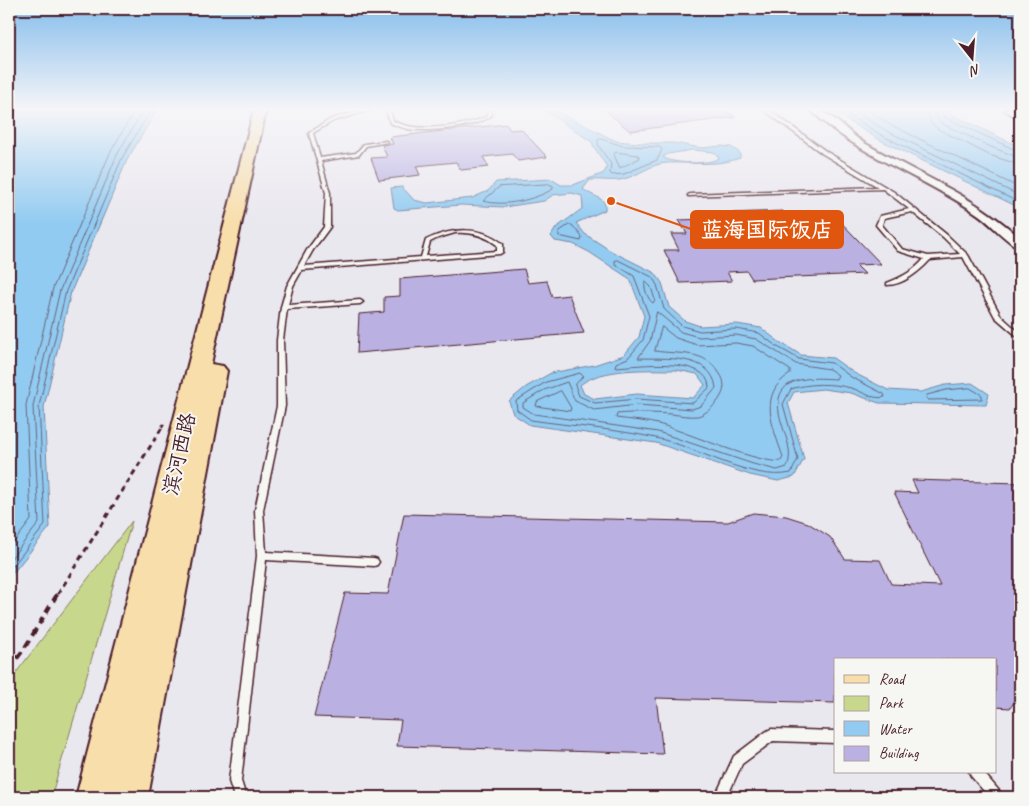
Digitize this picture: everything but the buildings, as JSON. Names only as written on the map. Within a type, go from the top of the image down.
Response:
[{"type":"main road","name":"滨河西路","points":[[97,797],[251,148]]},
{"type":"main road","name":"滨河西路","points":[[127,797],[262,148]]},
{"type":"street","points":[[867,148],[966,200],[1020,244]]},
{"type":"lane","points":[[240,797],[235,781],[262,556],[259,510],[282,406],[280,340],[284,307],[290,286],[327,227],[328,193],[315,148]]},
{"type":"lane","points":[[319,160],[357,154],[363,148]]},
{"type":"lane","points":[[818,148],[884,188],[945,236],[965,255],[998,317],[1020,336]]},
{"type":"lane","points":[[690,195],[884,188]]},
{"type":"lane","points":[[913,210],[882,218],[879,225],[900,250],[928,258],[965,255]]},
{"type":"lane","points":[[300,268],[500,252],[500,244],[491,237],[476,232],[461,231],[439,235],[428,241],[423,258]]},
{"type":"lane","points":[[889,284],[906,279],[921,268],[928,258]]},
{"type":"lane","points":[[284,307],[360,302]]},
{"type":"lane","points":[[262,556],[374,562]]},
{"type":"lane","points":[[721,797],[738,760],[771,735],[834,737]]},
{"type":"lane","points":[[977,774],[996,797]]},
{"type":"path","points":[[9,669],[24,649],[151,442],[167,421]]},
{"type":"green space","points":[[132,521],[51,797],[9,797],[9,682]]},
{"type":"water","points":[[9,148],[134,148],[127,160],[71,292],[44,407],[50,527],[9,578]]},
{"type":"water","points":[[594,148],[732,148],[740,153],[740,158],[731,161],[655,165],[624,179],[590,180],[583,189],[603,201],[605,203],[605,210],[576,223],[585,234],[611,251],[655,273],[662,283],[669,307],[685,321],[700,326],[737,324],[761,328],[801,355],[833,358],[854,373],[888,390],[921,392],[945,385],[972,383],[989,394],[986,405],[879,403],[851,393],[823,389],[794,392],[788,403],[804,459],[794,477],[778,481],[750,475],[656,443],[530,425],[513,414],[509,401],[526,387],[551,373],[594,365],[624,355],[639,337],[644,316],[630,279],[589,252],[573,244],[555,241],[551,236],[556,228],[583,208],[582,196],[572,193],[553,195],[544,201],[504,207],[461,205],[398,210],[394,208],[391,188],[402,187],[414,200],[427,203],[472,198],[488,191],[496,182],[551,179],[561,185],[573,185],[604,173],[607,167]],"holes":[[[692,150],[714,152],[719,158],[708,162],[674,161],[663,157],[668,154]],[[677,370],[697,374],[705,385],[693,398],[637,394],[595,399],[584,394],[580,385],[589,379],[613,372]]]},
{"type":"water","points":[[896,148],[1020,148],[1020,208]]},
{"type":"place","name":"蓝海国际饭店","points":[[611,201]]}]
